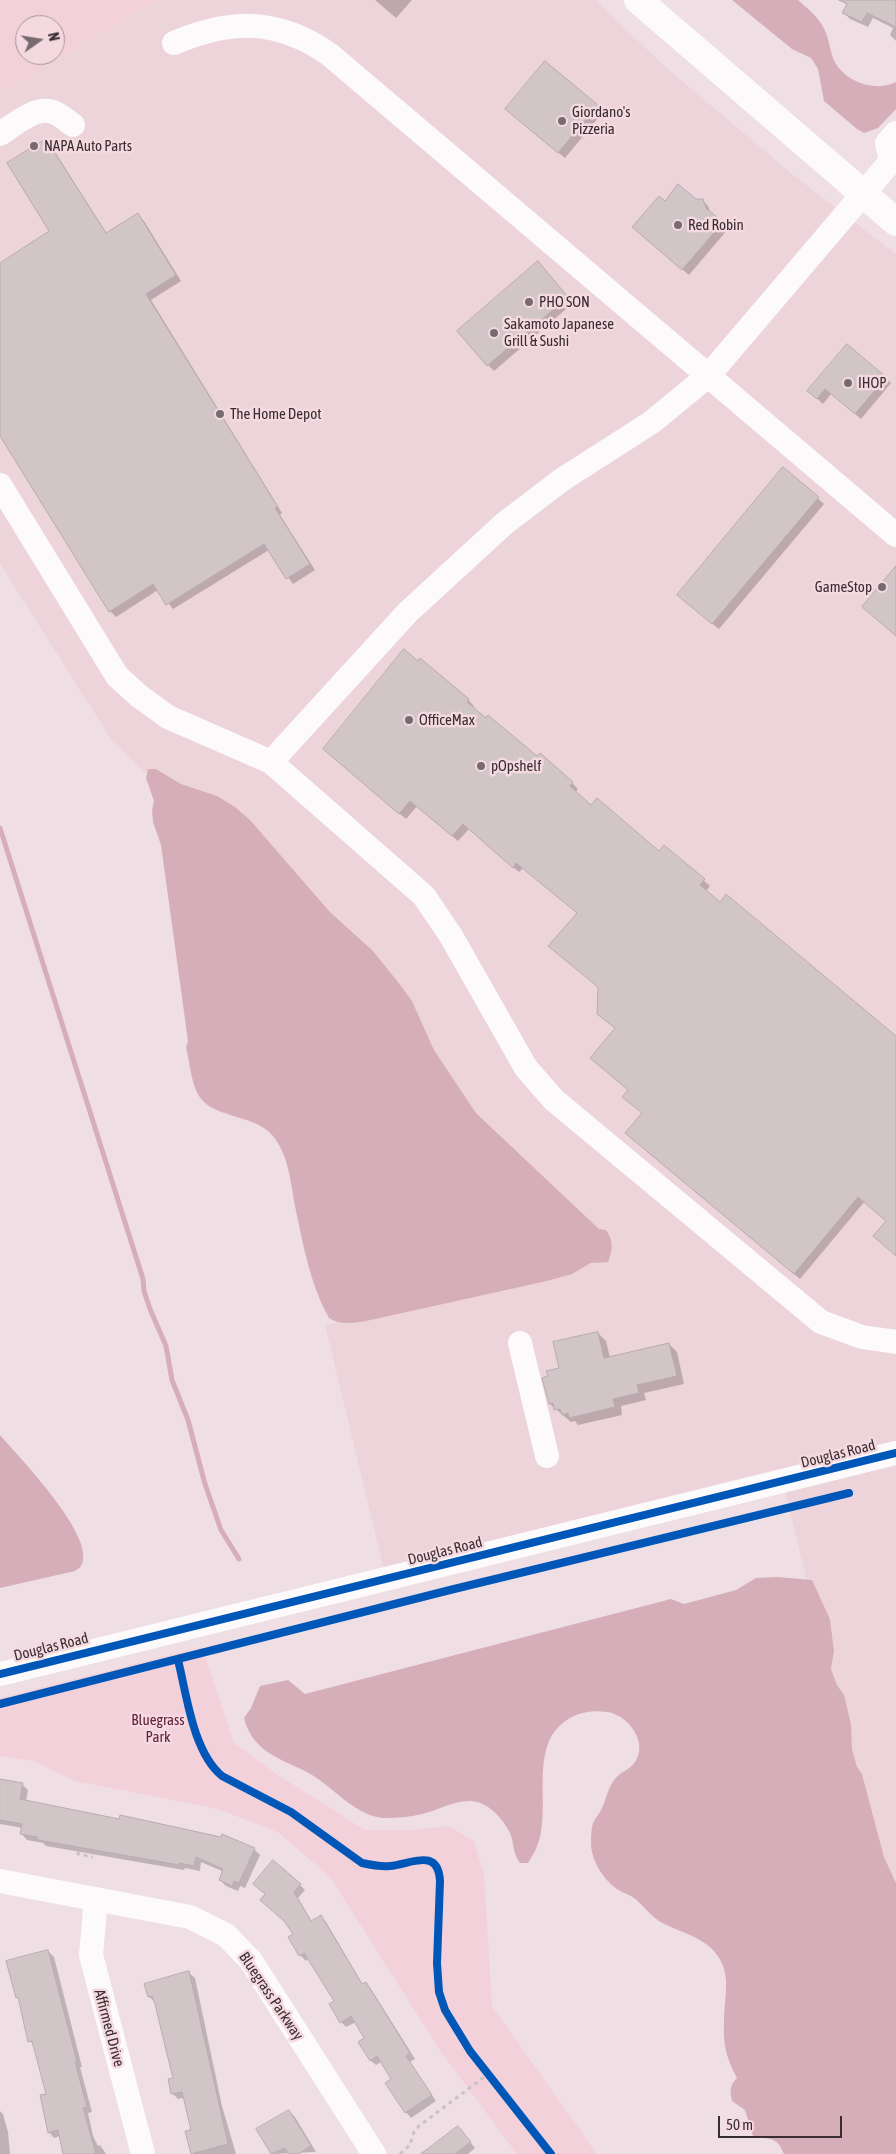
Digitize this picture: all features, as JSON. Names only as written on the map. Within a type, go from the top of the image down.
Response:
[{"type":"main road","points":[[638,0],[896,222]]},
{"type":"street","points":[[174,43],[195,34],[249,24],[279,29],[316,45],[709,375],[896,535]]},
{"type":"street","points":[[0,134],[24,118],[45,111],[54,112],[73,125]]},
{"type":"street","points":[[271,762],[408,612],[505,523],[563,479],[652,422],[709,375],[894,161],[887,143],[896,132]]},
{"type":"street","points":[[0,485],[117,676],[139,696],[168,717],[271,762],[424,896],[461,952],[526,1068],[554,1100],[821,1322],[862,1338],[896,1342]]},
{"type":"street","points":[[520,1342],[547,1456]]},
{"type":"street","name":"Douglas Road","points":[[0,1674],[896,1453]]},
{"type":"street","name":"Bluegrass Parkway","points":[[0,1881],[190,1917],[226,1935],[251,1961],[372,2153]]},
{"type":"street","name":"Affirmed Drive","points":[[96,1899],[90,1955],[143,2154]]},
{"type":"path","points":[[79,1852],[78,1854],[93,1857]]},
{"type":"path","points":[[482,2066],[494,2081]]},
{"type":"path","points":[[400,2154],[410,2145],[414,2132],[419,2126],[488,2074]]},
{"type":"shaded area","points":[[157,0],[596,0],[662,64],[792,174],[896,254],[896,1883],[884,1857],[862,1774],[857,1768],[852,1749],[851,1724],[844,1695],[837,1685],[831,1669],[834,1651],[830,1618],[812,1580],[806,1578],[780,1469],[384,1570],[325,1325],[347,1324],[572,1274],[592,1263],[613,1244],[606,1230],[599,1229],[476,1113],[434,1050],[412,1001],[398,982],[373,951],[330,912],[250,820],[198,789],[181,784],[156,769],[148,769],[146,773],[113,742],[0,564],[0,93],[47,65],[65,65],[65,54]]},
{"type":"shaded area","points":[[732,0],[798,0],[822,25],[828,37],[837,66],[851,79],[860,83],[879,86],[896,82],[896,109],[878,128],[864,133],[857,129],[824,101],[818,69],[811,58],[792,49]]},
{"type":"shaded area","points":[[148,769],[156,769],[181,784],[217,796],[235,807],[250,820],[330,912],[373,951],[412,1001],[434,1050],[476,1113],[599,1229],[606,1230],[612,1245],[608,1262],[591,1263],[572,1274],[547,1281],[366,1321],[343,1323],[329,1318],[322,1305],[308,1264],[289,1172],[284,1155],[276,1140],[259,1125],[206,1104],[199,1096],[194,1085],[186,1048],[188,1041],[161,845],[153,822],[152,810],[154,801],[146,778]]},
{"type":"shaded area","points":[[0,1435],[38,1478],[68,1518],[78,1537],[83,1553],[81,1566],[75,1571],[0,1588]]},
{"type":"shaded area","points":[[778,1577],[812,1580],[830,1619],[834,1651],[831,1669],[837,1685],[844,1695],[851,1724],[852,1749],[857,1767],[862,1774],[884,1857],[896,1883],[896,2154],[784,2154],[775,2141],[753,2136],[745,2110],[732,2101],[731,2097],[731,2086],[737,2078],[730,2064],[725,2044],[726,1979],[722,1963],[705,1943],[659,1921],[634,1898],[612,1885],[603,1876],[594,1858],[591,1845],[593,1823],[613,1782],[633,1765],[638,1756],[639,1741],[636,1734],[627,1722],[620,1717],[607,1712],[586,1712],[567,1720],[556,1730],[549,1742],[545,1756],[543,1771],[543,1818],[540,1836],[536,1849],[528,1863],[520,1863],[515,1854],[508,1828],[485,1805],[473,1801],[465,1801],[413,1816],[384,1818],[373,1816],[353,1806],[307,1772],[266,1751],[252,1736],[244,1718],[251,1708],[260,1686],[288,1680],[305,1694],[671,1599],[684,1604],[736,1590],[756,1578]]},
{"type":"green space","points":[[0,0],[157,0],[65,54],[65,15],[15,15],[15,65],[47,65],[0,93]]},
{"type":"green space","name":"Bluegrass Park","points":[[202,1647],[234,1743],[278,1775],[365,1830],[411,1830],[449,1826],[474,1841],[484,1874],[492,2006],[597,2154],[517,2154],[441,2052],[330,1877],[279,1833],[218,1809],[75,1781],[33,1761],[0,1756],[0,1698]]},
{"type":"building","points":[[839,0],[896,0],[896,27],[867,13],[862,22],[842,13],[847,4]]},
{"type":"building","points":[[545,61],[598,105],[558,153],[505,109]]},
{"type":"building","points":[[46,139],[106,233],[138,213],[176,275],[146,294],[278,507],[275,508],[310,564],[286,579],[264,544],[166,605],[153,584],[109,612],[0,436],[0,263],[49,231],[7,163]]},
{"type":"building","name":"Red Robin","points":[[678,184],[696,199],[703,199],[706,208],[723,222],[682,270],[632,227],[659,196],[665,201]]},
{"type":"building","points":[[538,261],[568,297],[487,366],[457,331]]},
{"type":"building","name":"IHOP","points":[[847,344],[886,377],[855,414],[825,389],[817,399],[807,391]]},
{"type":"building","points":[[783,467],[819,497],[712,624],[677,595]]},
{"type":"building","points":[[896,566],[896,636],[862,607]]},
{"type":"building","points":[[404,649],[418,661],[420,658],[469,699],[467,702],[486,718],[488,715],[537,756],[540,753],[573,782],[570,786],[591,805],[597,798],[659,851],[664,845],[705,879],[700,885],[720,902],[726,894],[896,1036],[896,1256],[873,1236],[886,1221],[858,1197],[794,1274],[625,1133],[642,1113],[622,1097],[628,1090],[590,1058],[615,1028],[597,1014],[598,987],[548,946],[577,913],[516,863],[513,868],[463,824],[452,836],[410,801],[399,814],[323,749]]},
{"type":"building","points":[[598,1332],[604,1358],[669,1343],[677,1376],[637,1385],[639,1393],[613,1399],[615,1407],[569,1418],[568,1413],[562,1415],[560,1409],[554,1410],[553,1403],[549,1404],[542,1378],[548,1376],[546,1371],[559,1368],[553,1342]]},
{"type":"building","points":[[0,1779],[23,1783],[20,1799],[119,1819],[120,1815],[221,1837],[222,1834],[255,1848],[239,1883],[234,1881],[232,1886],[219,1880],[223,1869],[196,1857],[194,1866],[179,1863],[179,1865],[38,1840],[37,1837],[20,1834],[22,1824],[0,1820]]},
{"type":"building","points":[[273,1860],[301,1884],[294,1892],[311,1921],[321,1915],[362,1984],[366,1982],[410,2053],[406,2056],[432,2095],[405,2113],[385,2083],[391,2079],[377,2056],[370,2061],[358,2042],[364,2038],[351,2016],[340,2023],[329,2004],[334,2001],[304,1953],[299,1956],[288,1937],[293,1934],[284,1921],[260,1900],[265,1894],[253,1884]]},
{"type":"building","points":[[48,1950],[77,2062],[75,2062],[87,2107],[83,2108],[96,2154],[63,2154],[58,2130],[48,2133],[40,2095],[46,2094],[32,2041],[28,2042],[18,1997],[16,1998],[6,1961]]},
{"type":"building","points":[[189,1971],[228,2144],[191,2154],[185,2131],[191,2130],[182,2092],[171,2094],[168,2079],[173,2078],[155,2004],[152,1996],[148,1997],[144,1984]]},
{"type":"building","points":[[289,2110],[311,2146],[298,2154],[289,2154],[285,2148],[271,2154],[256,2129]]},
{"type":"building","points":[[458,2126],[471,2142],[455,2154],[421,2154]]},
{"type":"waterway","points":[[0,828],[143,1279],[144,1291],[166,1346],[172,1380],[188,1420],[205,1484],[221,1530],[239,1559]]},
{"type":"cycle path","points":[[0,1674],[896,1453]]},
{"type":"cycle path","points":[[0,1704],[450,1590],[849,1493]]},
{"type":"cycle path","points":[[178,1660],[192,1722],[198,1738],[212,1766],[222,1776],[291,1812],[362,1863],[386,1866],[422,1860],[434,1864],[440,1881],[437,1963],[439,1992],[445,2010],[470,2051],[551,2154]]},
{"type":"place","name":"Giordano's Pizzeria","points":[[562,121]]},
{"type":"place","name":"NAPA Auto Parts","points":[[34,146]]},
{"type":"place","name":"Red Robin","points":[[678,225]]},
{"type":"place","name":"PHO SON","points":[[529,302]]},
{"type":"place","name":"Sakamoto Japanese Grill & Sushi","points":[[494,333]]},
{"type":"place","name":"IHOP","points":[[848,383]]},
{"type":"place","name":"The Home Depot","points":[[220,414]]},
{"type":"place","name":"GameStop","points":[[882,587]]},
{"type":"place","name":"OfficeMax","points":[[409,720]]},
{"type":"place","name":"pOpshelf","points":[[481,766]]}]
